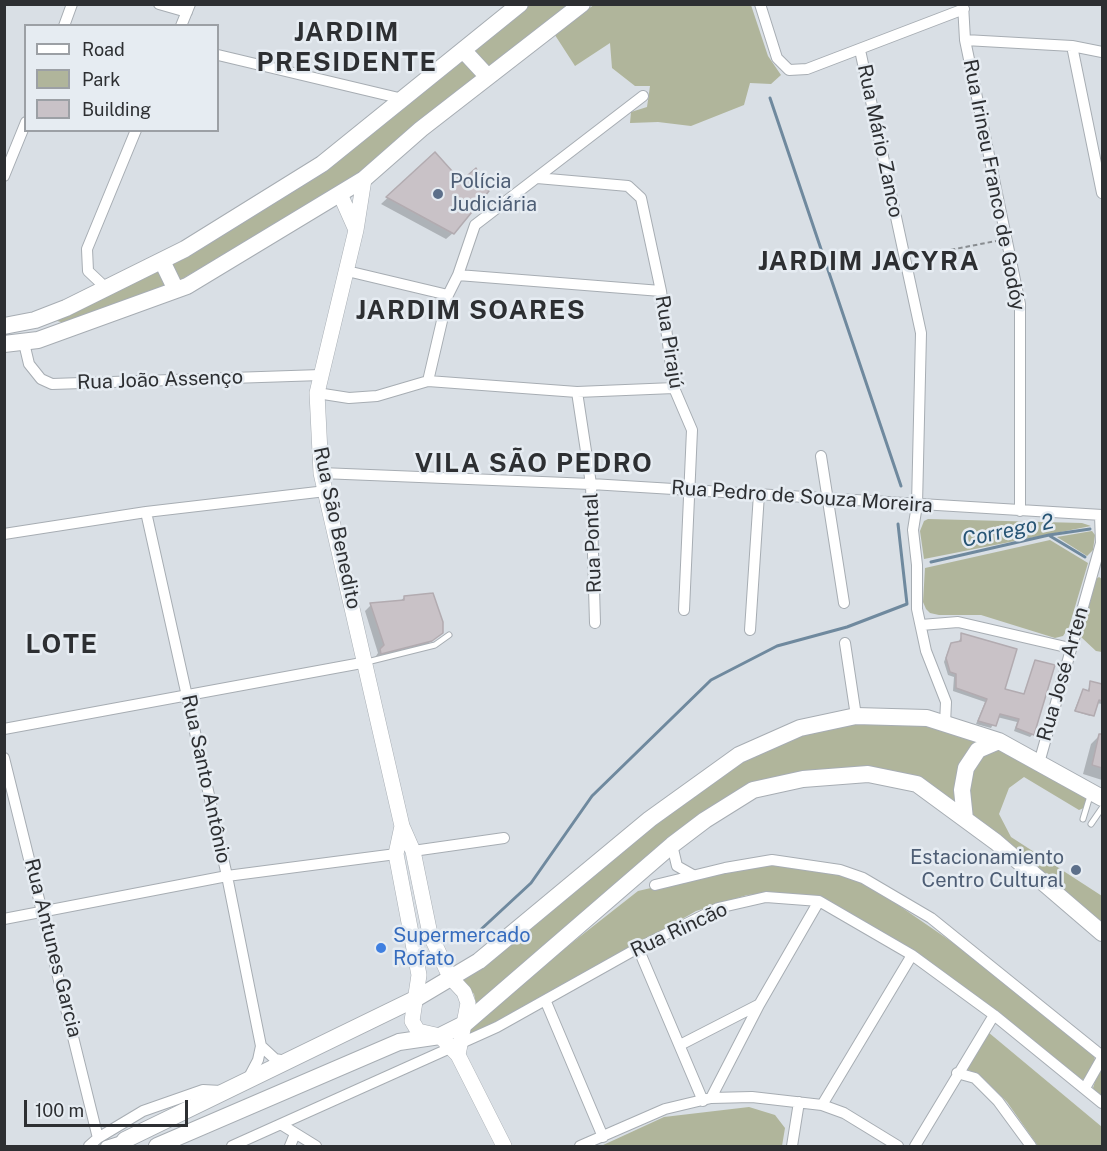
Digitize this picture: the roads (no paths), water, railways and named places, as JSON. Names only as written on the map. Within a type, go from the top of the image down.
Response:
[{"type":"main road","points":[[4,326],[35,320],[162,261],[322,164],[520,4]]},
{"type":"main road","points":[[4,344],[24,343],[176,290],[340,194],[364,179],[421,129],[582,4]]},
{"type":"main road","points":[[463,50],[488,77]]},
{"type":"main road","name":"Rua São Benedito","points":[[364,179],[347,271],[317,393],[321,472],[402,826],[414,858],[430,934],[450,976]]},
{"type":"main road","points":[[340,194],[356,230]]},
{"type":"main road","points":[[162,261],[176,290]]},
{"type":"main road","points":[[123,1143],[417,998],[450,976],[479,961],[651,819],[739,755],[800,728],[856,716],[927,718],[999,741],[1096,794]]},
{"type":"main road","points":[[965,819],[963,790],[966,768],[978,750],[999,741]]},
{"type":"main road","points":[[157,1146],[399,1042],[440,1035],[466,1023],[672,845],[705,820],[753,790],[803,779],[868,774],[917,784],[996,842],[1102,933]]},
{"type":"main road","name":"Rua São Benedito","points":[[402,826],[396,854],[419,975],[417,998]]},
{"type":"main road","points":[[396,854],[414,858]]},
{"type":"main road","points":[[450,976],[464,992],[468,1003],[466,1023],[457,1049]]},
{"type":"main road","points":[[417,998],[412,1006],[412,1021],[418,1031],[440,1035],[457,1049],[504,1146]]},
{"type":"street","points":[[65,24],[72,4]]},
{"type":"street","points":[[159,4],[188,8],[182,24]]},
{"type":"street","points":[[760,4],[777,58],[789,70],[807,69],[860,50],[964,7]]},
{"type":"street","name":"Rua Irineu Franco de Godóy","points":[[964,7],[965,40],[1020,304],[1020,511]]},
{"type":"street","points":[[965,40],[1072,46],[1102,52]]},
{"type":"street","points":[[1072,46],[1102,193]]},
{"type":"street","name":"Rua Mário Zanco","points":[[860,50],[921,333],[917,505],[913,530],[917,565],[917,609],[926,651],[946,702],[945,723]]},
{"type":"street","points":[[219,55],[403,99]]},
{"type":"street","points":[[428,381],[448,295],[459,275],[476,225],[643,96]]},
{"type":"street","points":[[4,176],[24,127]]},
{"type":"street","points":[[106,288],[88,271],[87,249],[135,132]]},
{"type":"street","name":"Rua Pirajú","points":[[537,178],[628,186],[641,198],[661,291],[675,388],[692,430],[684,610]]},
{"type":"street","points":[[347,271],[448,295]]},
{"type":"street","points":[[459,275],[661,291]]},
{"type":"street","name":"Rua João Assenço","points":[[24,343],[29,364],[41,379],[52,384],[321,375]]},
{"type":"street","points":[[317,393],[349,398],[377,396],[428,381],[577,392],[675,388]]},
{"type":"street","name":"Rua Pontal","points":[[577,392],[591,484],[596,623]]},
{"type":"street","points":[[821,456],[844,603]]},
{"type":"street","name":"Rua Pedro de Souza Moreira","points":[[321,472],[591,484],[1101,515]]},
{"type":"street","points":[[4,534],[146,512],[326,491]]},
{"type":"street","points":[[750,630],[759,494]]},
{"type":"street","name":"Rua Santo Antônio","points":[[146,512],[227,876],[261,1046]]},
{"type":"street","name":"Rua José Arten","points":[[1039,763],[1101,543],[1101,515]]},
{"type":"street","points":[[921,625],[958,622],[1070,648]]},
{"type":"street","points":[[845,643],[856,716]]},
{"type":"street","points":[[4,729],[188,697],[366,662]]},
{"type":"street","name":"Rua Antunes Garcia","points":[[4,758],[98,1138]]},
{"type":"street","points":[[414,858],[504,838]]},
{"type":"street","points":[[672,845],[676,866],[693,875]]},
{"type":"street","points":[[4,919],[227,876],[396,854]]},
{"type":"street","points":[[655,885],[693,875],[772,860],[822,866],[863,878],[931,918],[1102,1057],[1085,1088]]},
{"type":"street","name":"Rua Rincão","points":[[232,1146],[457,1049],[546,1002],[638,948],[718,908],[766,897],[819,901],[912,955],[994,1015],[1102,1103]]},
{"type":"street","points":[[707,1100],[819,901]]},
{"type":"street","points":[[638,948],[680,1046],[707,1100]]},
{"type":"street","points":[[822,1105],[912,955]]},
{"type":"street","points":[[546,1002],[603,1137]]},
{"type":"street","points":[[680,1046],[759,1005]]},
{"type":"street","points":[[915,1146],[994,1015]]},
{"type":"street","points":[[261,1046],[275,1059],[288,1062]]},
{"type":"street","points":[[246,1082],[258,1060],[261,1046]]},
{"type":"street","points":[[957,1073],[975,1078],[998,1101],[1031,1146]]},
{"type":"street","points":[[89,1146],[98,1138],[153,1107],[203,1090],[228,1091]]},
{"type":"street","points":[[580,1146],[665,1110],[707,1100],[752,1097],[822,1105],[844,1113],[898,1146]]},
{"type":"street","points":[[792,1146],[799,1102]]},
{"type":"street","points":[[282,1125],[316,1146]]},
{"type":"street","points":[[290,1146],[294,1134]]},
{"type":"street","points":[[106,1146],[123,1143]]},
{"type":"lane","points":[[366,662],[435,645],[449,634]]},
{"type":"lane","points":[[1083,819],[1090,799],[1096,794]]},
{"type":"lane","points":[[1091,824],[1097,811],[1102,808]]},
{"type":"waterway","points":[[770,98],[901,486]]},
{"type":"waterway","points":[[476,934],[531,883],[592,796],[711,680],[777,646],[847,627],[907,604],[898,524]]},
{"type":"waterway","name":"Corrego 2","points":[[931,562],[1049,535],[1090,529]]},
{"type":"waterway","points":[[1050,536],[1085,557]]},
{"type":"place","name":"Polícia Judiciária","points":[[438,194]]},
{"type":"place","name":"Estacionamiento Centro Cultural","points":[[1076,870]]},
{"type":"place","name":"Supermercado Rofato","points":[[381,948]]},
{"type":"district","name":"JARDIM PRESIDENTE","points":[[347,48]]},
{"type":"district","name":"JARDIM JACYRA","points":[[869,262]]},
{"type":"district","name":"JARDIM SOARES","points":[[471,311]]},
{"type":"district","name":"VILA SÃO PEDRO","points":[[534,464]]},
{"type":"district","name":"LOTE","points":[[62,645]]}]
